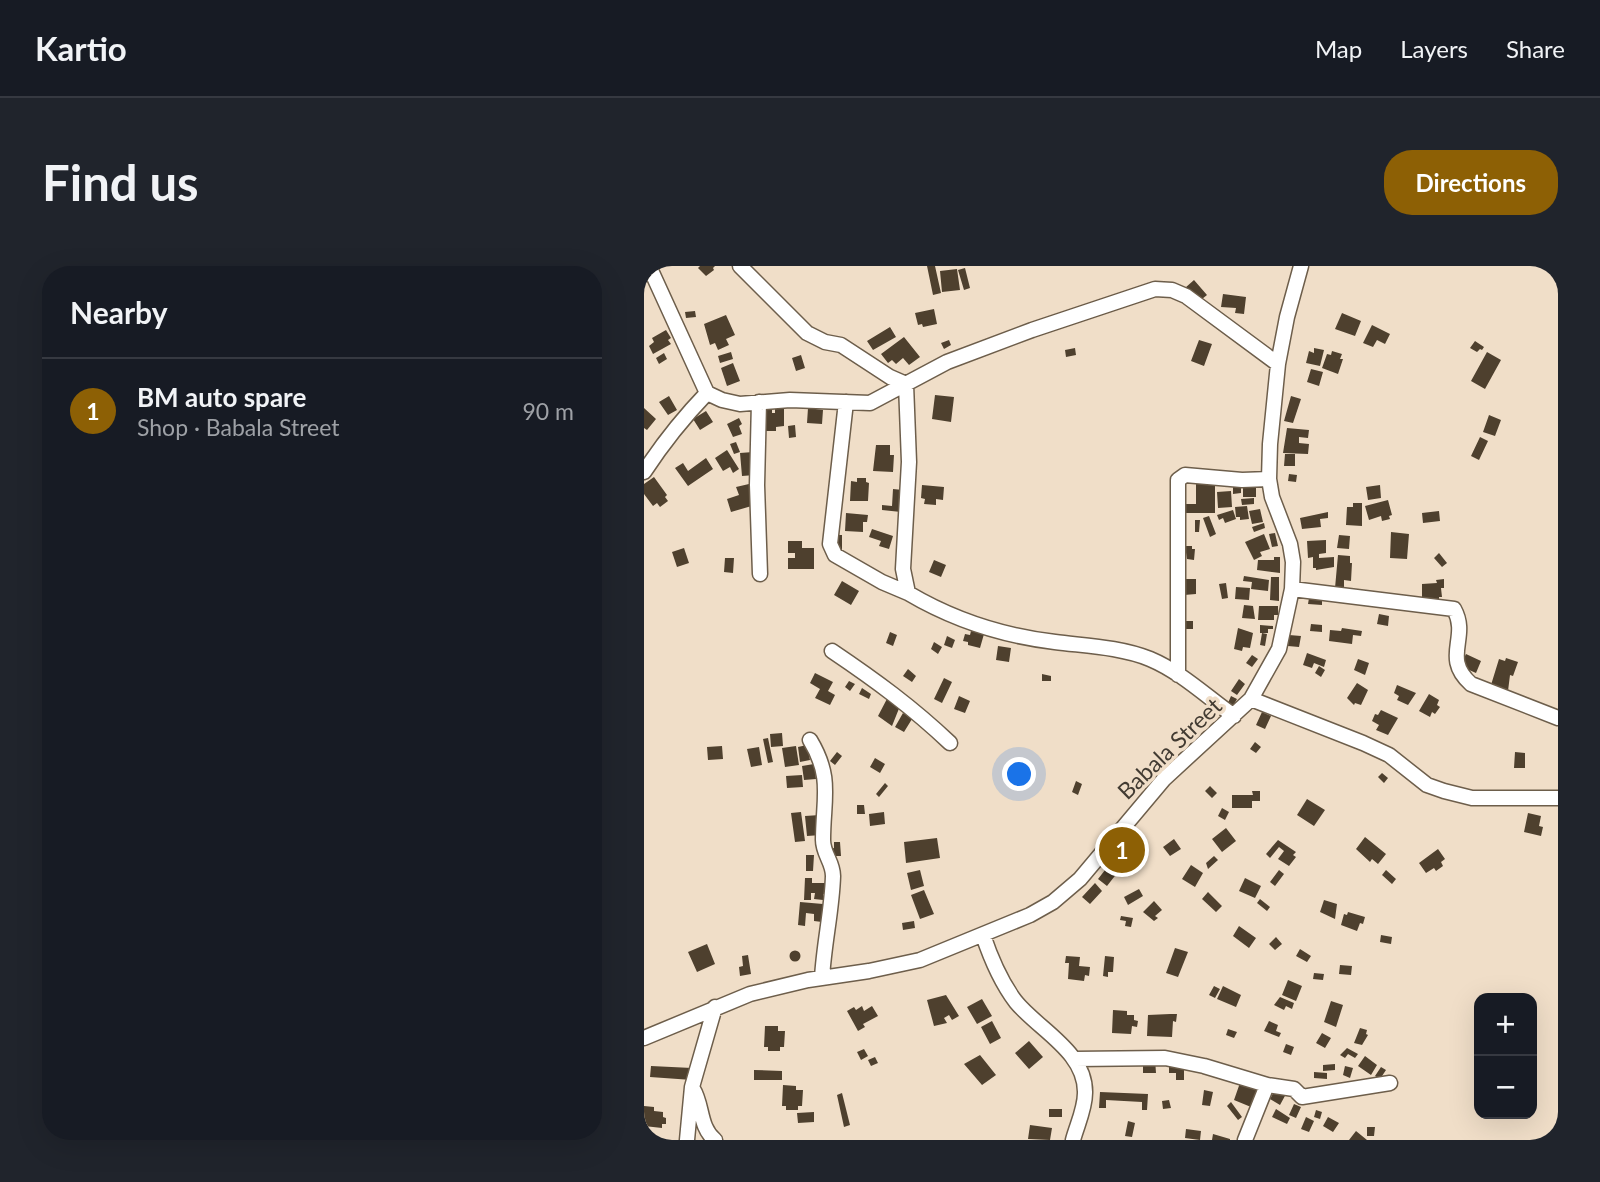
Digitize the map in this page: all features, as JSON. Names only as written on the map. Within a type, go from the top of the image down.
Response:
[{"type":"street","points":[[649,266],[707,393],[732,403],[790,400],[870,402],[947,362],[1032,330],[1156,289],[1172,290],[1186,296],[1278,364]]},
{"type":"street","points":[[740,266],[807,333],[825,342],[841,345],[890,377],[906,384]]},
{"type":"street","name":"Babala Street","points":[[644,1038],[750,994],[920,960],[1030,915],[1053,902],[1080,878],[1164,779],[1251,699],[1279,649],[1292,589],[1293,562],[1290,544],[1272,497],[1269,479],[1278,364],[1301,266]]},
{"type":"street","points":[[906,384],[909,462],[903,569],[908,593]]},
{"type":"street","points":[[644,470],[675,428],[707,393]]},
{"type":"street","points":[[759,402],[757,497],[760,574]]},
{"type":"street","points":[[846,402],[830,544],[835,555],[882,582],[956,617],[1003,632],[1130,653],[1150,659],[1178,675],[1234,716]]},
{"type":"street","points":[[1178,675],[1178,480],[1185,475],[1242,480],[1269,479]]},
{"type":"street","points":[[1292,589],[1454,609],[1458,617],[1456,661],[1460,674],[1471,684],[1558,718]]},
{"type":"street","points":[[832,651],[887,688],[950,743]]},
{"type":"street","points":[[1251,699],[1389,755],[1427,785],[1444,791],[1472,797],[1558,798]]},
{"type":"street","points":[[810,740],[825,775],[822,843],[833,872],[822,978]]},
{"type":"street","points":[[983,935],[991,961],[1007,990],[1031,1018],[1075,1059],[1086,1093],[1073,1140]]},
{"type":"street","points":[[687,1140],[692,1087],[715,1007]]},
{"type":"street","points":[[1075,1059],[1165,1058],[1204,1066],[1267,1085],[1294,1089],[1303,1097],[1390,1083]]},
{"type":"street","points":[[1245,1140],[1267,1085]]},
{"type":"street","points":[[692,1087],[697,1095],[705,1128],[715,1140]]},
{"type":"building","points":[[715,266],[706,276],[698,268]]},
{"type":"building","points":[[927,266],[935,266],[941,293],[933,295]]},
{"type":"building","points":[[965,268],[970,288],[964,290],[958,270]]},
{"type":"building","points":[[957,269],[960,290],[942,292],[940,271]]},
{"type":"building","points":[[1194,280],[1207,295],[1197,303],[1185,288]]},
{"type":"building","points":[[1223,294],[1246,297],[1244,314],[1235,313],[1236,308],[1221,307]]},
{"type":"building","points":[[934,309],[937,324],[923,327],[922,324],[918,325],[915,313]]},
{"type":"building","points":[[695,311],[696,317],[686,318],[685,312]]},
{"type":"building","points":[[1342,313],[1361,321],[1355,336],[1335,329]]},
{"type":"building","points":[[726,315],[735,335],[726,339],[729,345],[718,350],[715,343],[710,345],[704,324]]},
{"type":"building","points":[[1372,325],[1390,334],[1385,344],[1377,340],[1373,347],[1363,343]]},
{"type":"building","points":[[890,327],[896,337],[873,350],[867,341]]},
{"type":"building","points":[[666,330],[671,344],[653,354],[649,346],[654,342],[652,338]]},
{"type":"building","points":[[904,337],[920,357],[909,365],[903,358],[896,364],[892,360],[888,363],[881,354]]},
{"type":"building","points":[[949,340],[951,345],[944,349],[941,343]]},
{"type":"building","points":[[1199,340],[1212,344],[1204,366],[1191,361]]},
{"type":"building","points":[[1475,341],[1484,347],[1482,350],[1477,352],[1470,348]]},
{"type":"building","points":[[1075,348],[1076,355],[1066,357],[1065,350]]},
{"type":"building","points":[[1314,348],[1324,350],[1320,366],[1306,363],[1309,351],[1314,353]]},
{"type":"building","points":[[1332,351],[1342,354],[1338,374],[1322,368],[1327,354],[1331,355]]},
{"type":"building","points":[[731,352],[733,359],[720,363],[718,356]]},
{"type":"building","points":[[1487,352],[1501,360],[1485,389],[1471,381]]},
{"type":"building","points":[[664,353],[667,359],[659,364],[656,358]]},
{"type":"building","points":[[801,355],[805,368],[796,371],[792,358]]},
{"type":"building","points":[[733,363],[740,381],[727,386],[721,368]]},
{"type":"building","points":[[1311,369],[1323,372],[1319,386],[1307,382]]},
{"type":"building","points":[[935,395],[954,397],[951,422],[932,419]]},
{"type":"building","points":[[669,396],[677,410],[668,415],[659,402]]},
{"type":"building","points":[[1291,396],[1301,399],[1293,423],[1284,421]]},
{"type":"building","points":[[764,407],[772,407],[772,413],[775,413],[775,407],[784,407],[784,426],[776,427],[776,431],[765,431]]},
{"type":"building","points":[[644,408],[656,419],[647,430],[644,428]]},
{"type":"building","points":[[808,408],[823,410],[822,424],[807,423]]},
{"type":"building","points":[[706,411],[713,422],[700,430],[693,419]]},
{"type":"building","points":[[1489,415],[1501,420],[1495,436],[1483,432]]},
{"type":"building","points":[[739,418],[742,434],[733,437],[727,424]]},
{"type":"building","points":[[795,425],[796,437],[789,438],[788,426]]},
{"type":"building","points":[[1287,428],[1309,430],[1308,438],[1299,437],[1299,443],[1309,444],[1308,454],[1283,453]]},
{"type":"building","points":[[1480,437],[1488,441],[1479,460],[1471,456]]},
{"type":"building","points":[[736,442],[740,452],[734,454],[730,444]]},
{"type":"building","points":[[876,445],[890,445],[890,455],[894,455],[893,472],[873,471]]},
{"type":"building","points":[[727,450],[739,469],[733,473],[730,467],[723,471],[715,458]]},
{"type":"building","points":[[753,452],[755,475],[742,476],[740,453]]},
{"type":"building","points":[[1285,454],[1295,454],[1295,466],[1284,466]]},
{"type":"building","points":[[706,458],[713,469],[688,486],[675,468],[683,463],[688,471]]},
{"type":"building","points":[[1289,474],[1297,475],[1296,482],[1288,481]]},
{"type":"building","points":[[654,477],[667,495],[665,497],[668,501],[660,507],[657,503],[653,506],[644,494],[644,484]]},
{"type":"building","points":[[857,478],[866,478],[869,483],[868,501],[850,501],[851,481],[857,482]]},
{"type":"building","points":[[1196,480],[1215,480],[1215,513],[1182,513],[1182,504],[1196,504]]},
{"type":"building","points":[[1233,482],[1241,482],[1241,493],[1233,494]]},
{"type":"building","points":[[749,484],[755,505],[731,512],[727,499],[739,495],[736,487]]},
{"type":"building","points":[[922,485],[944,487],[943,500],[936,499],[936,505],[924,504],[925,499],[921,498]]},
{"type":"building","points":[[1380,485],[1381,498],[1368,500],[1366,487]]},
{"type":"building","points":[[1243,486],[1256,486],[1256,497],[1243,497]]},
{"type":"building","points":[[893,489],[903,490],[901,512],[882,510],[882,505],[892,506]]},
{"type":"building","points":[[1231,491],[1232,507],[1218,508],[1217,492]]},
{"type":"building","points":[[1254,498],[1254,504],[1242,505],[1241,499]]},
{"type":"building","points":[[1388,500],[1392,515],[1389,516],[1390,519],[1382,521],[1381,516],[1369,520],[1365,506]]},
{"type":"building","points":[[1353,503],[1362,503],[1362,526],[1346,525],[1347,507],[1353,507]]},
{"type":"building","points":[[1247,506],[1249,519],[1240,520],[1240,517],[1236,517],[1235,507]]},
{"type":"building","points":[[1260,509],[1263,522],[1252,524],[1249,511]]},
{"type":"building","points":[[1233,510],[1236,519],[1225,523],[1223,518],[1219,520],[1217,515]]},
{"type":"building","points":[[1439,511],[1440,521],[1423,523],[1422,513]]},
{"type":"building","points":[[1328,512],[1328,518],[1320,519],[1321,527],[1302,529],[1300,518]]},
{"type":"building","points":[[846,513],[868,515],[867,522],[863,522],[863,532],[845,531]]},
{"type":"building","points":[[1209,516],[1216,534],[1210,537],[1203,518]]},
{"type":"building","points":[[1195,520],[1200,520],[1199,532],[1195,532]]},
{"type":"building","points":[[1264,523],[1265,528],[1254,532],[1252,527]]},
{"type":"building","points":[[872,529],[893,536],[889,549],[879,546],[881,541],[869,537]]},
{"type":"building","points":[[1391,532],[1409,534],[1407,559],[1390,558]]},
{"type":"building","points":[[1275,533],[1278,546],[1272,547],[1269,534]]},
{"type":"building","points":[[1264,534],[1270,549],[1260,552],[1262,556],[1254,560],[1245,542]]},
{"type":"building","points":[[833,535],[842,535],[842,551],[834,551]]},
{"type":"building","points":[[1339,535],[1350,536],[1349,549],[1337,548]]},
{"type":"building","points":[[1326,540],[1326,553],[1319,554],[1319,558],[1334,557],[1334,567],[1316,570],[1313,568],[1313,557],[1308,558],[1307,541]]},
{"type":"building","points":[[788,541],[802,541],[802,548],[814,548],[814,569],[788,569],[788,558],[795,558],[795,553],[788,553]]},
{"type":"building","points":[[1185,546],[1195,549],[1194,560],[1187,559]]},
{"type":"building","points":[[684,548],[689,563],[677,567],[672,552]]},
{"type":"building","points":[[1439,553],[1447,563],[1442,567],[1434,558]]},
{"type":"building","points":[[1338,555],[1350,556],[1352,563],[1351,581],[1344,580],[1344,588],[1335,588]]},
{"type":"building","points":[[1274,557],[1280,557],[1280,573],[1257,570],[1258,560],[1274,560]]},
{"type":"building","points":[[725,558],[734,558],[733,573],[724,572]]},
{"type":"building","points":[[934,560],[946,565],[941,577],[929,572]]},
{"type":"building","points":[[1244,576],[1269,580],[1268,591],[1251,589],[1252,582],[1243,581]]},
{"type":"building","points":[[1271,577],[1279,577],[1279,601],[1270,600]]},
{"type":"building","points":[[1184,579],[1196,579],[1196,594],[1184,595]]},
{"type":"building","points":[[1444,579],[1442,597],[1439,597],[1439,600],[1422,601],[1422,584],[1437,583],[1436,580]]},
{"type":"building","points":[[842,581],[859,591],[851,605],[834,595]]},
{"type":"building","points":[[1226,583],[1228,598],[1222,599],[1219,584]]},
{"type":"building","points":[[1236,587],[1250,588],[1249,600],[1235,599]]},
{"type":"building","points":[[1309,598],[1322,600],[1322,605],[1308,604]]},
{"type":"building","points":[[1244,605],[1253,606],[1255,619],[1242,618]]},
{"type":"building","points":[[1259,606],[1278,606],[1278,615],[1274,615],[1274,620],[1258,620]]},
{"type":"building","points":[[1379,614],[1389,616],[1388,626],[1377,624]]},
{"type":"building","points":[[1186,621],[1193,621],[1193,629],[1186,629]]},
{"type":"building","points":[[1311,624],[1322,625],[1322,632],[1310,631]]},
{"type":"building","points":[[1260,625],[1273,626],[1273,629],[1268,629],[1268,633],[1260,633]]},
{"type":"building","points":[[1238,628],[1253,633],[1250,648],[1243,647],[1242,651],[1234,649]]},
{"type":"building","points":[[1342,628],[1362,631],[1361,636],[1353,635],[1352,644],[1329,641],[1330,630],[1341,631]]},
{"type":"building","points":[[971,631],[984,634],[980,648],[963,641],[965,634],[970,635]]},
{"type":"building","points":[[890,632],[897,635],[893,646],[886,643]]},
{"type":"building","points":[[1262,633],[1267,634],[1265,646],[1260,645]]},
{"type":"building","points":[[1289,635],[1301,636],[1299,647],[1288,646]]},
{"type":"building","points":[[947,636],[955,640],[952,648],[944,645]]},
{"type":"building","points":[[934,642],[942,647],[938,654],[931,649]]},
{"type":"building","points":[[998,646],[1011,648],[1009,662],[996,660]]},
{"type":"building","points":[[1307,653],[1326,660],[1324,667],[1314,663],[1312,668],[1303,665]]},
{"type":"building","points":[[1466,654],[1481,661],[1476,673],[1460,666]]},
{"type":"building","points":[[1252,655],[1258,659],[1252,667],[1246,663]]},
{"type":"building","points":[[1506,658],[1518,662],[1513,676],[1510,675],[1508,691],[1491,685],[1499,659],[1505,661]]},
{"type":"building","points":[[1358,659],[1369,663],[1365,675],[1354,670]]},
{"type":"building","points":[[1319,666],[1325,670],[1321,677],[1315,673]]},
{"type":"building","points":[[908,669],[916,676],[912,682],[903,676]]},
{"type":"building","points":[[815,673],[833,682],[828,691],[835,695],[830,705],[815,698],[820,689],[810,683]]},
{"type":"building","points":[[1042,674],[1051,676],[1051,681],[1042,681]]},
{"type":"building","points":[[944,678],[952,682],[942,703],[934,699]]},
{"type":"building","points":[[1239,679],[1245,684],[1237,695],[1231,691]]},
{"type":"building","points":[[849,681],[855,684],[850,691],[845,687]]},
{"type":"building","points":[[1357,683],[1368,690],[1361,705],[1354,705],[1347,698]]},
{"type":"building","points":[[1397,685],[1416,693],[1408,705],[1397,700],[1399,696],[1394,693]]},
{"type":"building","points":[[862,688],[871,694],[869,699],[859,694]]},
{"type":"building","points":[[1429,694],[1439,700],[1437,705],[1440,707],[1435,714],[1432,712],[1430,717],[1419,711]]},
{"type":"building","points":[[889,695],[900,706],[892,726],[878,716]]},
{"type":"building","points":[[959,696],[970,701],[965,713],[954,709]]},
{"type":"building","points":[[1231,696],[1237,699],[1233,706],[1228,703]]},
{"type":"building","points":[[1381,710],[1398,718],[1388,735],[1376,730],[1379,725],[1372,721],[1375,714],[1378,715]]},
{"type":"building","points":[[1262,712],[1271,716],[1265,729],[1256,725]]},
{"type":"building","points":[[903,713],[912,719],[904,732],[895,727]]},
{"type":"building","points":[[782,733],[783,746],[771,747],[770,734]]},
{"type":"building","points":[[768,738],[773,762],[768,763],[763,739]]},
{"type":"building","points":[[1255,742],[1261,747],[1256,753],[1250,749]]},
{"type":"building","points":[[807,745],[810,760],[800,762],[798,747]]},
{"type":"building","points":[[722,746],[723,759],[708,760],[707,747]]},
{"type":"building","points":[[796,746],[799,765],[785,767],[782,748]]},
{"type":"building","points":[[759,747],[762,765],[751,767],[747,749]]},
{"type":"building","points":[[837,752],[842,756],[835,765],[830,761]]},
{"type":"building","points":[[1515,752],[1525,753],[1525,768],[1514,768]]},
{"type":"building","points":[[875,758],[885,764],[880,773],[870,767]]},
{"type":"building","points":[[814,764],[816,779],[804,780],[802,766]]},
{"type":"building","points":[[1382,773],[1388,778],[1384,783],[1378,777]]},
{"type":"building","points":[[802,775],[803,787],[787,788],[786,776]]},
{"type":"building","points":[[1076,781],[1082,784],[1078,795],[1072,792]]},
{"type":"building","points":[[885,783],[888,786],[879,797],[876,794]]},
{"type":"building","points":[[1210,786],[1217,793],[1212,798],[1205,791]]},
{"type":"building","points":[[1252,791],[1260,791],[1260,801],[1252,801],[1252,808],[1232,808],[1232,795],[1253,795]]},
{"type":"building","points":[[1307,799],[1325,810],[1314,826],[1297,815]]},
{"type":"building","points":[[857,805],[864,805],[865,814],[857,814]]},
{"type":"building","points":[[1222,808],[1229,812],[1225,820],[1218,816]]},
{"type":"building","points":[[801,812],[805,841],[795,842],[791,813]]},
{"type":"building","points":[[884,812],[885,824],[870,826],[869,814]]},
{"type":"building","points":[[1528,813],[1541,816],[1541,836],[1524,832]]},
{"type":"building","points":[[820,815],[821,835],[807,836],[805,816]]},
{"type":"building","points":[[1226,828],[1236,841],[1222,852],[1212,839]]},
{"type":"building","points":[[1365,837],[1386,854],[1378,864],[1372,859],[1370,862],[1356,849]]},
{"type":"building","points":[[937,838],[940,858],[906,863],[904,842]]},
{"type":"building","points":[[1174,839],[1181,849],[1170,856],[1163,847]]},
{"type":"building","points":[[1278,840],[1296,852],[1293,855],[1296,857],[1289,866],[1278,859],[1284,851],[1279,847],[1270,858],[1266,854]]},
{"type":"building","points":[[834,842],[840,842],[841,856],[831,856],[830,849],[834,848]]},
{"type":"building","points":[[1127,842],[1143,855],[1139,861],[1132,854],[1107,886],[1098,879]]},
{"type":"building","points":[[1438,849],[1445,859],[1441,862],[1443,866],[1426,873],[1419,863]]},
{"type":"building","points":[[806,855],[814,855],[813,871],[806,871]]},
{"type":"building","points":[[1214,856],[1218,860],[1208,869],[1206,863]]},
{"type":"building","points":[[1191,865],[1203,873],[1195,887],[1182,879]]},
{"type":"building","points":[[920,870],[924,886],[911,890],[907,873]]},
{"type":"building","points":[[1279,870],[1284,874],[1275,886],[1270,882]]},
{"type":"building","points":[[1386,870],[1396,879],[1392,884],[1382,875]]},
{"type":"building","points":[[805,878],[812,878],[812,883],[827,883],[827,894],[823,894],[823,900],[814,899],[815,893],[811,893],[811,900],[804,900]]},
{"type":"building","points":[[1245,878],[1261,886],[1255,898],[1239,891]]},
{"type":"building","points":[[1095,883],[1102,891],[1090,904],[1082,897]]},
{"type":"building","points":[[1139,889],[1143,896],[1128,905],[1124,897]]},
{"type":"building","points":[[924,890],[934,914],[920,919],[911,895]]},
{"type":"building","points":[[1208,892],[1222,906],[1216,912],[1202,899]]},
{"type":"building","points":[[1260,899],[1270,907],[1267,911],[1257,903]]},
{"type":"building","points":[[1324,900],[1337,904],[1335,919],[1320,912]]},
{"type":"building","points":[[1154,901],[1162,910],[1155,916],[1158,918],[1154,921],[1143,912]]},
{"type":"building","points":[[800,902],[823,904],[822,922],[814,921],[814,914],[806,913],[805,926],[798,925]]},
{"type":"building","points":[[1348,912],[1365,917],[1357,931],[1341,925],[1344,914],[1347,915]]},
{"type":"building","points":[[1121,916],[1133,918],[1131,927],[1125,926],[1126,921],[1120,920]]},
{"type":"building","points":[[914,921],[915,928],[903,930],[902,923]]},
{"type":"building","points":[[1239,926],[1256,938],[1249,948],[1233,936]]},
{"type":"building","points":[[1381,935],[1392,937],[1391,944],[1380,942]]},
{"type":"building","points":[[1276,937],[1282,944],[1275,950],[1269,944]]},
{"type":"building","points":[[707,944],[715,964],[697,972],[688,952]]},
{"type":"building","points":[[1175,948],[1188,952],[1178,977],[1166,973]]},
{"type":"building","points":[[1300,949],[1311,956],[1307,962],[1296,956]]},
{"type":"building","points":[[795,951],[799,952],[799,960],[795,961],[791,960],[790,956],[791,952]]},
{"type":"building","points":[[748,955],[751,974],[740,976],[742,956]]},
{"type":"building","points":[[1066,956],[1080,957],[1079,966],[1090,967],[1089,976],[1085,975],[1084,981],[1068,979],[1069,963],[1065,963]]},
{"type":"building","points":[[1105,956],[1114,957],[1113,972],[1108,972],[1108,977],[1103,976]]},
{"type":"building","points":[[1340,965],[1352,966],[1351,975],[1339,974]]},
{"type":"building","points":[[1314,973],[1324,974],[1323,980],[1313,979]]},
{"type":"building","points":[[1288,980],[1302,986],[1296,1001],[1282,995]]},
{"type":"building","points":[[1214,986],[1220,989],[1215,998],[1209,995]]},
{"type":"building","points":[[1223,986],[1241,995],[1236,1007],[1217,999]]},
{"type":"building","points":[[946,995],[959,1016],[952,1020],[949,1015],[944,1018],[947,1023],[934,1026],[927,1000]]},
{"type":"building","points":[[1280,997],[1294,1003],[1292,1009],[1286,1006],[1284,1010],[1274,1005]]},
{"type":"building","points":[[982,999],[992,1016],[977,1024],[967,1007]]},
{"type":"building","points":[[1331,1001],[1343,1005],[1336,1027],[1324,1022]]},
{"type":"building","points":[[862,1006],[864,1011],[872,1006],[878,1016],[863,1024],[865,1027],[858,1031],[847,1011]]},
{"type":"building","points":[[1113,1010],[1127,1011],[1127,1015],[1134,1015],[1134,1020],[1138,1021],[1137,1027],[1132,1026],[1131,1034],[1112,1033]]},
{"type":"building","points":[[1177,1014],[1176,1022],[1173,1021],[1172,1037],[1147,1036],[1148,1015]]},
{"type":"building","points":[[992,1021],[1001,1038],[990,1044],[981,1027]]},
{"type":"building","points":[[1269,1021],[1278,1025],[1276,1031],[1281,1033],[1279,1037],[1264,1031]]},
{"type":"building","points":[[765,1026],[778,1026],[778,1031],[785,1031],[784,1047],[780,1047],[780,1051],[768,1051],[768,1047],[764,1047]]},
{"type":"building","points":[[1360,1028],[1367,1030],[1368,1035],[1362,1045],[1354,1043]]},
{"type":"building","points":[[1228,1029],[1237,1032],[1234,1038],[1226,1035]]},
{"type":"building","points":[[1322,1033],[1331,1038],[1325,1048],[1316,1043]]},
{"type":"building","points":[[1029,1041],[1043,1057],[1029,1069],[1015,1053]]},
{"type":"building","points":[[1286,1044],[1294,1047],[1291,1055],[1283,1052]]},
{"type":"building","points":[[1347,1048],[1358,1054],[1355,1058],[1348,1054],[1345,1058],[1340,1055]]},
{"type":"building","points":[[864,1049],[868,1056],[861,1060],[857,1052]]},
{"type":"building","points":[[980,1055],[996,1075],[982,1085],[964,1064]]},
{"type":"building","points":[[1365,1056],[1377,1065],[1371,1075],[1358,1066]]},
{"type":"building","points":[[875,1057],[878,1063],[871,1066],[868,1060]]},
{"type":"building","points":[[1155,1059],[1156,1073],[1143,1073],[1143,1060]]},
{"type":"building","points":[[1169,1064],[1184,1064],[1184,1080],[1176,1080],[1176,1073],[1169,1073]]},
{"type":"building","points":[[1335,1064],[1335,1070],[1323,1071],[1323,1065]]},
{"type":"building","points":[[651,1066],[692,1068],[692,1080],[650,1077]]},
{"type":"building","points":[[1345,1066],[1353,1068],[1350,1078],[1343,1075]]},
{"type":"building","points":[[1381,1067],[1386,1070],[1380,1079],[1375,1076]]},
{"type":"building","points":[[754,1070],[782,1071],[782,1080],[754,1080]]},
{"type":"building","points":[[1314,1072],[1327,1073],[1327,1079],[1314,1078]]},
{"type":"building","points":[[1241,1080],[1258,1086],[1251,1107],[1234,1100]]},
{"type":"building","points":[[783,1085],[796,1086],[796,1090],[803,1090],[802,1106],[798,1106],[798,1110],[786,1110],[786,1106],[782,1106]]},
{"type":"building","points":[[1276,1088],[1286,1094],[1280,1105],[1270,1099]]},
{"type":"building","points":[[1204,1090],[1213,1092],[1210,1106],[1202,1105]]},
{"type":"building","points":[[1100,1092],[1148,1094],[1147,1110],[1142,1110],[1142,1102],[1106,1100],[1106,1108],[1099,1108]]},
{"type":"building","points":[[842,1093],[850,1125],[844,1127],[837,1095]]},
{"type":"building","points":[[1169,1100],[1171,1108],[1163,1109],[1162,1101]]},
{"type":"building","points":[[1231,1102],[1242,1117],[1238,1120],[1227,1106]]},
{"type":"building","points":[[1294,1104],[1301,1107],[1296,1118],[1289,1115]]},
{"type":"building","points":[[644,1106],[663,1112],[666,1124],[662,1124],[662,1128],[644,1126]]},
{"type":"building","points":[[1049,1109],[1062,1109],[1062,1117],[1049,1117]]},
{"type":"building","points":[[1276,1109],[1290,1118],[1287,1124],[1272,1117]]},
{"type":"building","points":[[1316,1110],[1322,1112],[1320,1119],[1314,1117]]},
{"type":"building","points":[[814,1112],[814,1122],[798,1123],[797,1113]]},
{"type":"building","points":[[1306,1117],[1314,1121],[1309,1132],[1301,1129]]},
{"type":"building","points":[[1328,1117],[1339,1123],[1333,1132],[1323,1126]]},
{"type":"building","points":[[1128,1121],[1135,1123],[1132,1137],[1125,1136]]},
{"type":"building","points":[[1030,1125],[1052,1128],[1050,1140],[1028,1139]]},
{"type":"building","points":[[1367,1127],[1375,1127],[1374,1136],[1367,1136]]},
{"type":"building","points":[[1186,1129],[1201,1131],[1200,1140],[1185,1138]]},
{"type":"building","points":[[1356,1131],[1367,1140],[1349,1140]]},
{"type":"building","points":[[1213,1134],[1230,1139],[1230,1140],[1212,1140]]},
{"type":"place","name":"BM auto spare","points":[[1122,850]]}]
